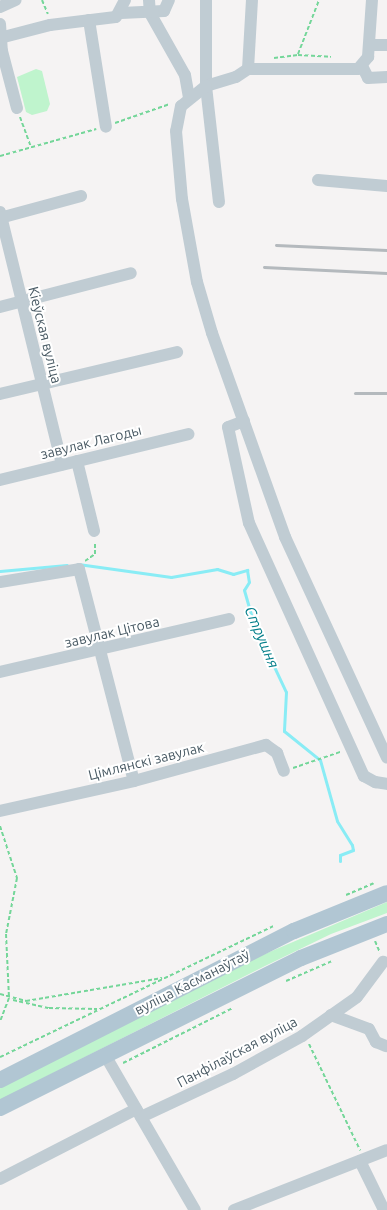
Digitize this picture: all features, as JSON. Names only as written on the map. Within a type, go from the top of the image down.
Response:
[{"type":"main road","name":"вуліца Касманаўтаў","points":[[0,1080],[383,887]]},
{"type":"main road","name":"вуліца Касманаўтаў","points":[[0,1108],[109,1062],[301,958],[384,932]]},
{"type":"street","points":[[0,7],[16,0]]},
{"type":"street","points":[[1,38],[53,24],[116,18],[121,13],[125,0]]},
{"type":"street","points":[[121,13],[150,6],[164,11],[169,0]]},
{"type":"street","points":[[206,0],[206,86],[219,202]]},
{"type":"street","points":[[248,69],[252,0]]},
{"type":"street","points":[[372,0],[368,57],[358,69],[248,69],[236,77],[206,86],[189,98],[181,106],[176,131],[182,200],[197,282],[285,538],[387,758]]},
{"type":"street","points":[[150,6],[185,75],[189,98]]},
{"type":"street","points":[[90,20],[106,127]]},
{"type":"street","points":[[0,24],[1,38],[17,108]]},
{"type":"street","points":[[370,45],[387,45]]},
{"type":"street","points":[[362,66],[368,78],[387,77]]},
{"type":"street","points":[[318,180],[387,186]]},
{"type":"street","points":[[1,216],[80,196]]},
{"type":"street","name":"Кіеўская вуліца","points":[[1,216],[62,464]]},
{"type":"street","points":[[0,307],[132,273]]},
{"type":"street","points":[[0,394],[177,352]]},
{"type":"street","points":[[244,421],[228,427],[249,523],[364,776],[374,782],[387,784]]},
{"type":"street","name":"завулак Лагоды","points":[[0,480],[188,434]]},
{"type":"street","points":[[76,461],[94,531]]},
{"type":"street","points":[[0,582],[79,569],[102,650],[134,781]]},
{"type":"street","name":"завулак Цітова","points":[[0,672],[102,650],[229,619]]},
{"type":"street","name":"Цімлянскі завулак","points":[[0,811],[134,781],[266,745],[276,752],[284,771]]},
{"type":"street","name":"Панфілаўская вуліца","points":[[0,1179],[139,1113],[232,1074],[305,1034],[357,996],[383,962]]},
{"type":"street","points":[[331,1015],[369,1029],[376,1042],[386,1046]]},
{"type":"street","points":[[109,1062],[195,1210]]},
{"type":"street","points":[[234,1210],[387,1150]]},
{"type":"street","points":[[362,1160],[384,1210]]},
{"type":"path","points":[[42,0],[53,24]]},
{"type":"path","points":[[298,55],[319,0]]},
{"type":"path","points":[[17,108],[31,148]]},
{"type":"path","points":[[79,569],[95,554],[94,531]]},
{"type":"path","points":[[305,765],[350,747]]},
{"type":"path","points":[[0,826],[17,878],[6,934],[9,998],[0,1021]]},
{"type":"path","points":[[345,895],[383,887]]},
{"type":"path","points":[[0,1057],[281,922]]},
{"type":"path","points":[[366,945],[384,932]]},
{"type":"path","points":[[286,981],[340,957]]},
{"type":"path","points":[[9,998],[26,1001],[164,978]]},
{"type":"path","points":[[0,994],[25,1005],[49,1008],[99,1009]]},
{"type":"path","points":[[109,1062],[233,1007]]},
{"type":"path","points":[[305,1034],[362,1160]]},
{"type":"green space","points":[[36,69],[42,71],[50,104],[47,111],[32,115],[26,112],[17,77]]},
{"type":"green space","points":[[387,902],[387,913],[331,934],[0,1100],[0,1088],[260,956]]},
{"type":"waterway","name":"Струшня","points":[[78,564],[171,577],[217,569],[233,574],[247,570],[249,582],[244,590],[253,622],[286,692],[284,731],[320,760],[337,821],[352,845],[353,850],[340,855],[340,861]]},
{"type":"waterway","name":"Струшня","points":[[0,571],[67,565]]},
{"type":"railway","points":[[276,245],[387,250]]},
{"type":"railway","points":[[264,267],[387,273]]},
{"type":"railway","points":[[355,393],[387,393]]}]
